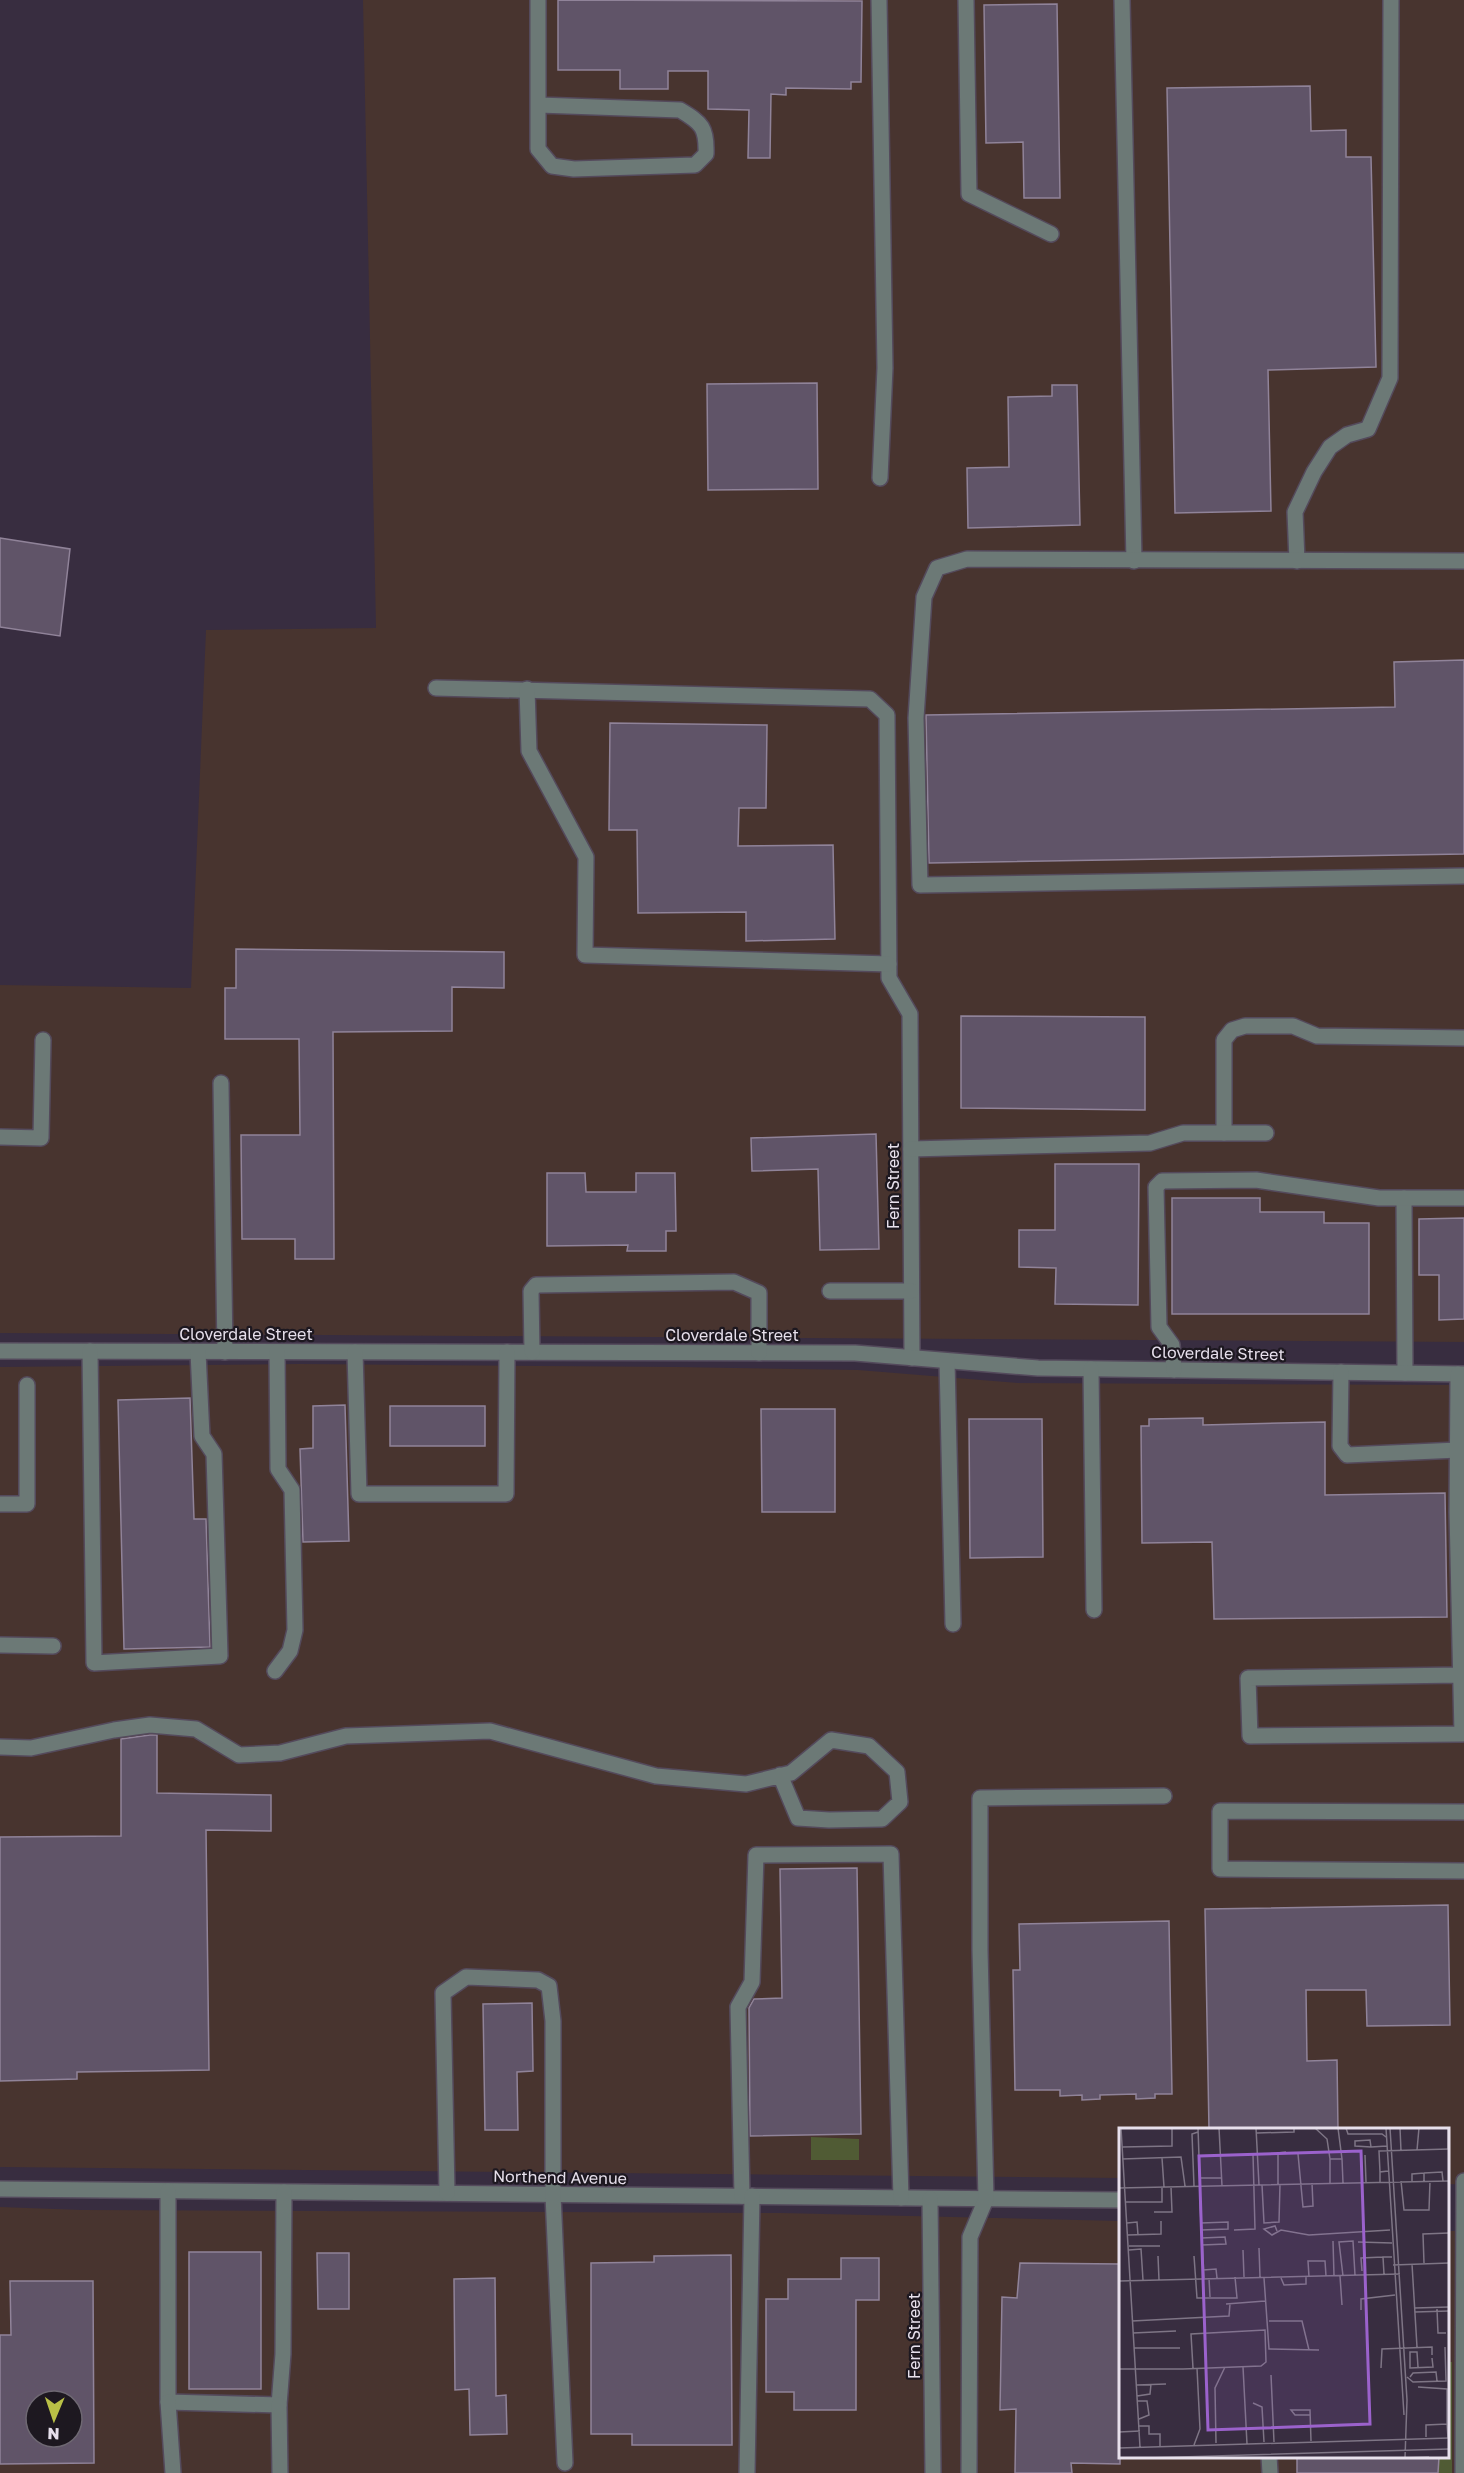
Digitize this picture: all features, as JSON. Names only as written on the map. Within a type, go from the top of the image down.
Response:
[{"type":"street","points":[[538,0],[538,149],[552,166],[574,169],[695,165],[706,154],[707,136],[698,120],[680,110],[539,105]]},
{"type":"street","points":[[879,0],[885,368],[880,478]]},
{"type":"street","points":[[966,0],[969,194],[1051,234]]},
{"type":"street","points":[[1122,0],[1134,561]]},
{"type":"street","points":[[1297,561],[1295,512],[1314,472],[1330,447],[1347,435],[1368,429],[1390,378],[1391,0]]},
{"type":"street","points":[[1464,561],[967,559],[937,568],[924,597],[916,718],[920,885],[1464,876]]},
{"type":"street","points":[[436,688],[528,689],[870,699],[887,715],[889,964],[585,955],[586,857],[529,752],[528,689]]},
{"type":"street","name":"Fern Street","points":[[889,964],[889,978],[910,1014],[912,1358]]},
{"type":"street","points":[[1224,1133],[1224,1040],[1232,1030],[1245,1026],[1293,1026],[1317,1036],[1464,1038]]},
{"type":"street","points":[[0,1137],[41,1138],[43,1040]]},
{"type":"street","points":[[221,1083],[225,1352]]},
{"type":"street","points":[[911,1149],[1150,1143],[1183,1133],[1266,1133]]},
{"type":"street","points":[[1174,1370],[1172,1345],[1159,1327],[1156,1187],[1162,1181],[1256,1180],[1379,1198],[1464,1198]]},
{"type":"street","points":[[1404,1198],[1405,1373]]},
{"type":"street","points":[[532,1352],[531,1291],[536,1285],[734,1282],[759,1293],[759,1353]]},
{"type":"street","points":[[830,1291],[911,1291]]},
{"type":"street","name":"Cloverdale Street","points":[[0,1351],[855,1353],[1038,1368],[1461,1374]]},
{"type":"street","points":[[90,1351],[94,1663],[220,1656],[214,1454],[202,1436],[198,1352]]},
{"type":"street","points":[[275,1671],[290,1651],[295,1630],[292,1490],[278,1469],[277,1352]]},
{"type":"street","points":[[355,1352],[359,1494],[506,1494],[507,1352]]},
{"type":"street","points":[[947,1361],[953,1624]]},
{"type":"street","points":[[1091,1369],[1094,1610]]},
{"type":"street","points":[[1341,1372],[1340,1446],[1347,1455],[1458,1450]]},
{"type":"street","points":[[1460,1675],[1248,1678],[1251,1736],[1462,1734],[1458,1450],[1461,1374]]},
{"type":"street","points":[[0,1504],[27,1504],[27,1385]]},
{"type":"street","points":[[0,1645],[53,1646]]},
{"type":"street","points":[[0,1747],[31,1748],[150,1725],[196,1729],[239,1755],[279,1754],[346,1736],[490,1731],[656,1776],[746,1784],[780,1775],[791,1773],[831,1740],[869,1746],[897,1772],[900,1802],[882,1819],[798,1818],[780,1775]]},
{"type":"street","points":[[969,2473],[970,2237],[986,2199],[980,1950],[980,1798],[1164,1796]]},
{"type":"street","points":[[1464,1812],[1220,1811],[1220,1869],[1464,1871]]},
{"type":"street","points":[[747,2473],[747,2196],[738,2007],[752,1982],[756,1855],[891,1854],[901,2198]]},
{"type":"street","points":[[447,2193],[443,1993],[466,1977],[538,1980],[549,1986],[553,2021],[554,2195],[565,2463]]},
{"type":"street","points":[[1463,2473],[1464,2277],[1458,2205],[1464,2181]]},
{"type":"street","name":"Northend Avenue","points":[[0,2189],[1119,2200]]},
{"type":"street","points":[[168,2191],[168,2402],[173,2473]]},
{"type":"street","points":[[280,2473],[279,2405],[283,2354],[284,2192]]},
{"type":"street","name":"Fern Street","points":[[930,2199],[933,2473]]},
{"type":"street","points":[[168,2402],[279,2405]]},
{"type":"street","points":[[1269,2458],[1270,2473]]},
{"type":"shaded area","points":[[363,0],[1464,0],[1464,1342],[0,1333],[0,985],[191,988],[206,630],[376,628]]},
{"type":"shaded area","points":[[300,1364],[677,1367],[858,1370],[1018,1383],[1464,1385],[1464,2185],[1449,2184],[1449,2128],[1119,2128],[1119,2178],[0,2167],[0,1367]]},
{"type":"shaded area","points":[[0,2207],[82,2210],[781,2213],[1119,2221],[1119,2458],[1449,2458],[1449,2231],[1464,2231],[1464,2473],[0,2473]]},
{"type":"green space","points":[[811,2137],[859,2139],[859,2160],[811,2160]]},
{"type":"green space","points":[[1449,2362],[1452,2362],[1452,2473],[1438,2473],[1439,2458],[1449,2458]]},
{"type":"building","points":[[558,0],[862,1],[861,82],[851,82],[851,89],[786,88],[786,95],[771,94],[770,158],[748,158],[749,110],[708,109],[708,71],[668,71],[668,89],[620,89],[620,70],[558,70]]},
{"type":"building","points":[[1057,4],[1060,198],[1024,198],[1023,142],[986,143],[984,5]]},
{"type":"building","points":[[1310,86],[1311,131],[1346,130],[1346,157],[1371,157],[1376,367],[1268,370],[1271,511],[1175,513],[1167,88]]},
{"type":"building","points":[[817,383],[818,489],[708,490],[707,384]]},
{"type":"building","points":[[1052,385],[1077,385],[1080,525],[968,528],[967,468],[1009,467],[1008,397],[1052,396]]},
{"type":"building","points":[[0,538],[70,549],[60,636],[0,627]]},
{"type":"building","points":[[1464,660],[1464,854],[929,863],[926,715],[1395,707],[1394,662]]},
{"type":"building","points":[[610,723],[767,725],[766,808],[739,808],[738,846],[833,845],[835,939],[746,941],[746,912],[638,913],[637,830],[609,830]]},
{"type":"building","points":[[236,949],[504,952],[504,988],[452,987],[452,1031],[333,1032],[334,1259],[295,1259],[295,1239],[242,1239],[241,1135],[300,1135],[299,1039],[225,1039],[225,988],[236,988]]},
{"type":"building","points":[[961,1016],[1145,1017],[1145,1110],[961,1108]]},
{"type":"building","points":[[876,1134],[879,1249],[820,1250],[818,1169],[752,1171],[751,1138]]},
{"type":"building","points":[[1055,1164],[1139,1164],[1138,1305],[1055,1304],[1056,1268],[1019,1267],[1019,1230],[1055,1230]]},
{"type":"building","points":[[547,1173],[585,1173],[586,1192],[636,1192],[636,1173],[675,1173],[676,1231],[666,1231],[666,1251],[627,1251],[628,1245],[547,1246]]},
{"type":"building","points":[[1172,1198],[1260,1198],[1260,1212],[1324,1212],[1324,1223],[1369,1223],[1369,1314],[1172,1314]]},
{"type":"building","points":[[1464,1218],[1464,1319],[1439,1320],[1439,1275],[1419,1275],[1419,1219]]},
{"type":"building","points":[[190,1398],[194,1519],[206,1519],[210,1647],[124,1649],[118,1400]]},
{"type":"building","points":[[345,1405],[349,1541],[303,1542],[300,1449],[313,1448],[313,1406]]},
{"type":"building","points":[[390,1406],[485,1406],[485,1446],[390,1446]]},
{"type":"building","points":[[761,1409],[835,1409],[835,1512],[762,1512]]},
{"type":"building","points":[[1203,1418],[1203,1425],[1325,1422],[1325,1495],[1445,1493],[1447,1617],[1214,1619],[1212,1542],[1142,1543],[1141,1426],[1149,1426],[1149,1419]]},
{"type":"building","points":[[969,1419],[1042,1419],[1043,1557],[970,1558]]},
{"type":"building","points":[[157,1735],[157,1793],[271,1795],[271,1831],[206,1830],[209,2070],[77,2072],[77,2079],[0,2081],[0,1837],[121,1836],[121,1739]]},
{"type":"building","points":[[857,1868],[861,2134],[750,2136],[749,2008],[754,1999],[782,1998],[780,1869]]},
{"type":"building","points":[[1448,1905],[1450,2025],[1367,2026],[1366,1990],[1306,1990],[1307,2061],[1337,2060],[1338,2128],[1209,2128],[1205,1909]]},
{"type":"building","points":[[1169,1921],[1172,2094],[1155,2094],[1155,2098],[1136,2099],[1136,2094],[1100,2095],[1100,2099],[1082,2100],[1082,2095],[1060,2096],[1060,2090],[1015,2090],[1013,1970],[1020,1970],[1019,1924]]},
{"type":"building","points":[[532,2003],[533,2071],[517,2072],[518,2130],[485,2130],[483,2004]]},
{"type":"building","points":[[189,2252],[261,2252],[261,2389],[189,2389]]},
{"type":"building","points":[[317,2253],[349,2253],[349,2309],[318,2309]]},
{"type":"building","points":[[731,2255],[732,2445],[632,2445],[632,2434],[591,2434],[591,2263],[654,2262],[654,2256]]},
{"type":"building","points":[[841,2258],[879,2258],[879,2300],[856,2300],[856,2410],[794,2410],[794,2392],[766,2392],[766,2299],[788,2299],[788,2279],[841,2279]]},
{"type":"building","points":[[1020,2263],[1119,2264],[1120,2464],[1071,2463],[1072,2473],[1015,2473],[1016,2409],[1000,2410],[1002,2297],[1017,2298]]},
{"type":"building","points":[[495,2278],[496,2396],[506,2395],[507,2434],[470,2435],[469,2389],[455,2390],[454,2279]]},
{"type":"building","points":[[10,2281],[93,2281],[94,2463],[0,2464],[0,2335],[11,2335]]},
{"type":"building","points":[[1297,2458],[1439,2458],[1438,2473],[1297,2473]]}]
